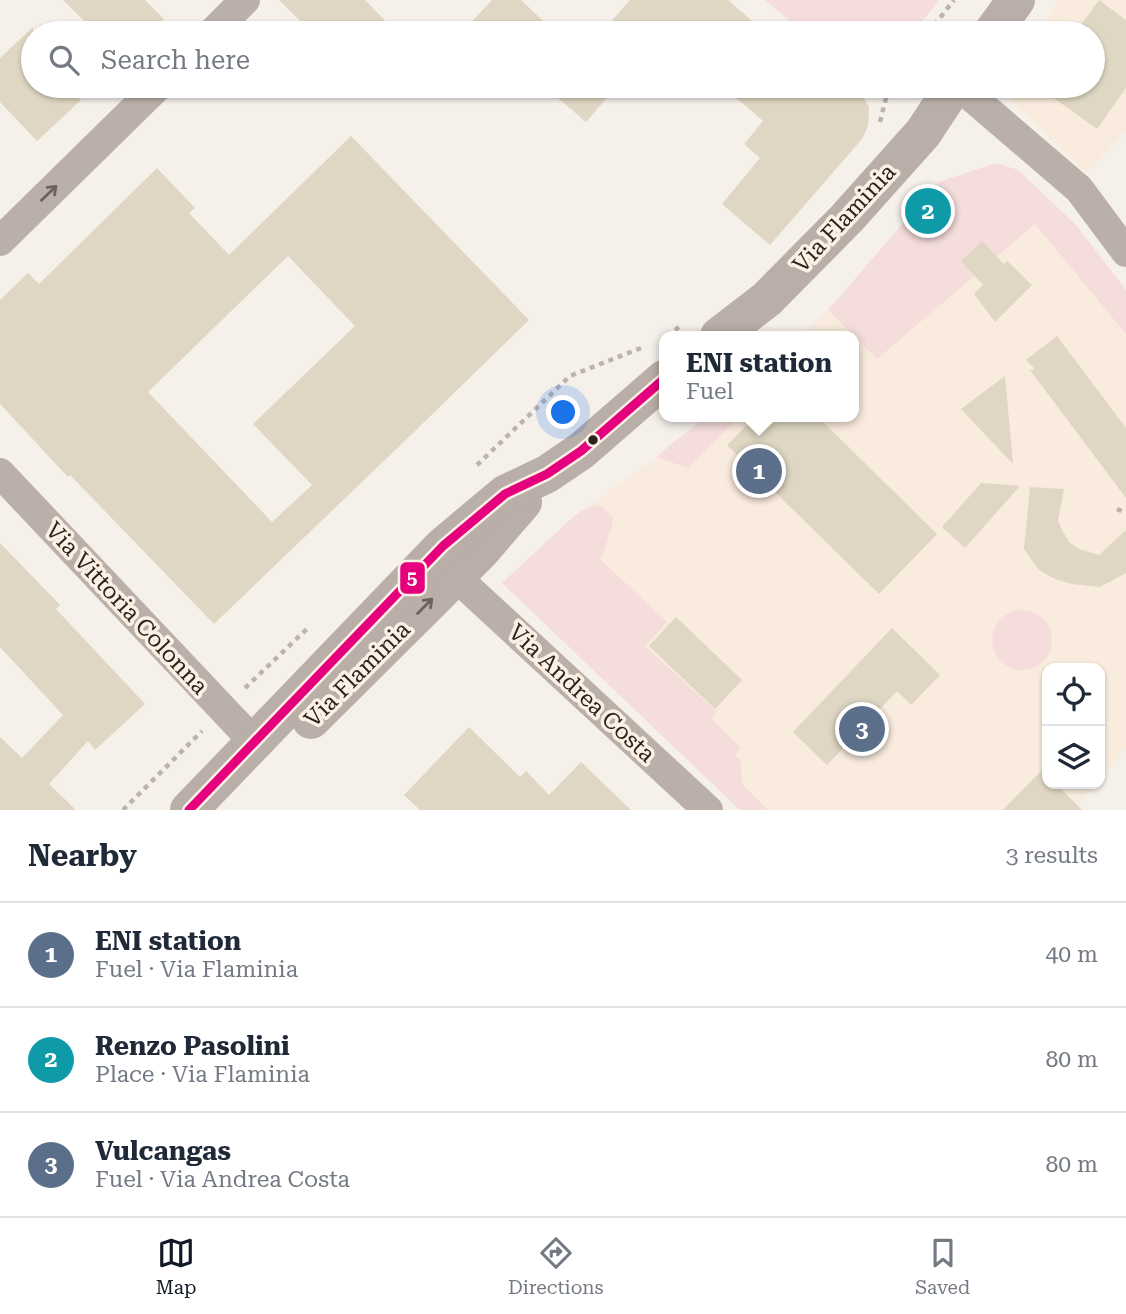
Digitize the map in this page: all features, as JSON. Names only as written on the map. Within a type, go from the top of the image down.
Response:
[{"type":"street","points":[[1001,21],[1016,0]]},
{"type":"street","points":[[0,241],[146,98]]},
{"type":"street","name":"Via Flaminia","points":[[725,331],[767,299],[848,218],[923,133],[948,98]]},
{"type":"street","points":[[970,98],[1079,189],[1126,252]]},
{"type":"street","name":"Via Flaminia","points":[[189,810],[443,546],[505,494],[547,474],[580,451],[659,383]]},
{"type":"street","name":"Via Vittoria Colonna","points":[[0,473],[254,742]]},
{"type":"street","name":"Via Flaminia","points":[[221,810],[480,552],[547,474]]},
{"type":"street","name":"Via Andrea Costa","points":[[455,576],[708,810]]},
{"type":"path","points":[[937,21],[954,0]]},
{"type":"path","points":[[885,103],[886,98]]},
{"type":"path","points":[[570,376],[653,343]]},
{"type":"path","points":[[1117,509],[1126,513]]},
{"type":"shaded area","points":[[765,0],[939,0],[922,21],[790,21]]},
{"type":"shaded area","points":[[1060,0],[1126,0],[1126,131],[1086,173],[1008,98],[1105,98],[1105,21],[1044,21]]},
{"type":"shaded area","points":[[996,163],[1018,170],[1076,225],[1126,290],[1126,748],[1105,772],[1105,663],[1042,663],[1042,789],[1091,789],[1074,810],[740,810],[502,583],[573,517],[656,458],[699,422],[859,422],[859,331],[805,331],[828,310],[939,182]]},
{"type":"shaded area","points":[[996,163],[1018,170],[1076,225],[1126,290],[1126,334],[1035,224],[877,359],[859,341],[859,331],[849,331],[828,310],[939,182]]},
{"type":"shaded area","points":[[699,422],[734,422],[688,468],[656,457]]},
{"type":"shaded area","points":[[594,506],[603,507],[613,518],[601,560],[667,622],[645,646],[717,712],[712,719],[740,747],[735,756],[741,761],[742,784],[768,810],[740,810],[502,583],[573,517]]},
{"type":"shaded area","points":[[1022,610],[1039,615],[1047,623],[1052,640],[1047,657],[1039,665],[1022,670],[1005,665],[997,657],[992,640],[997,623],[1005,615]]},
{"type":"building","points":[[63,0],[145,0],[164,19],[162,21],[84,21]]},
{"type":"building","points":[[279,0],[365,0],[385,21],[300,21]]},
{"type":"building","points":[[492,0],[521,0],[543,21],[472,21]]},
{"type":"building","points":[[630,0],[728,0],[752,21],[612,21]]},
{"type":"building","points":[[1099,0],[1126,20],[1126,88],[1097,129],[1054,98],[1105,98],[1105,21],[1084,21]]},
{"type":"building","points":[[21,38],[21,98],[81,100],[37,141],[0,102],[0,58]]},
{"type":"building","points":[[558,98],[607,98],[586,122]]},
{"type":"building","points":[[736,98],[864,98],[869,107],[868,126],[862,139],[770,245],[722,204],[760,158],[744,144],[763,121]]},
{"type":"building","points":[[351,136],[529,320],[214,624],[70,475],[68,477],[0,404],[0,300],[28,273],[39,284],[157,168],[195,208],[189,213],[229,255]],"holes":[[[288,256],[355,326],[253,424],[312,485],[272,522],[148,392]]]},
{"type":"building","points":[[982,241],[1004,264],[1007,261],[1032,285],[995,322],[974,294],[983,285],[961,261]]},
{"type":"building","points":[[1057,336],[1126,428],[1126,498],[1030,370],[1035,369],[1026,360]]},
{"type":"building","points":[[1005,376],[1013,464],[961,409]]},
{"type":"building","points":[[750,422],[823,422],[937,534],[879,594],[727,445]]},
{"type":"building","points":[[981,483],[1020,486],[965,548],[942,527]]},
{"type":"building","points":[[1030,487],[1064,489],[1058,521],[1069,542],[1079,549],[1099,555],[1126,530],[1126,573],[1100,587],[1072,584],[1039,570],[1024,549]]},
{"type":"building","points":[[0,543],[60,605],[56,609],[145,704],[95,750],[88,741],[49,784],[76,810],[0,810],[0,737],[22,758],[63,715],[0,647]]},
{"type":"building","points":[[676,617],[742,680],[715,709],[649,646]]},
{"type":"building","points":[[892,628],[940,675],[911,705],[897,691],[827,765],[793,732]]},
{"type":"building","points":[[469,727],[520,777],[526,771],[549,795],[581,762],[631,810],[420,810],[404,795]]},
{"type":"building","points":[[1042,770],[1042,789],[1061,789],[1082,810],[1003,810]]},
{"type":"transit line","name":"5","points":[[189,810],[443,546],[505,494],[547,474],[581,451],[659,383]]},
{"type":"place","name":"Renzo Pasolini","points":[[928,211]]},
{"type":"place","name":"ENI station","points":[[759,471]]},
{"type":"place","name":"Vulcangas","points":[[862,729]]}]
